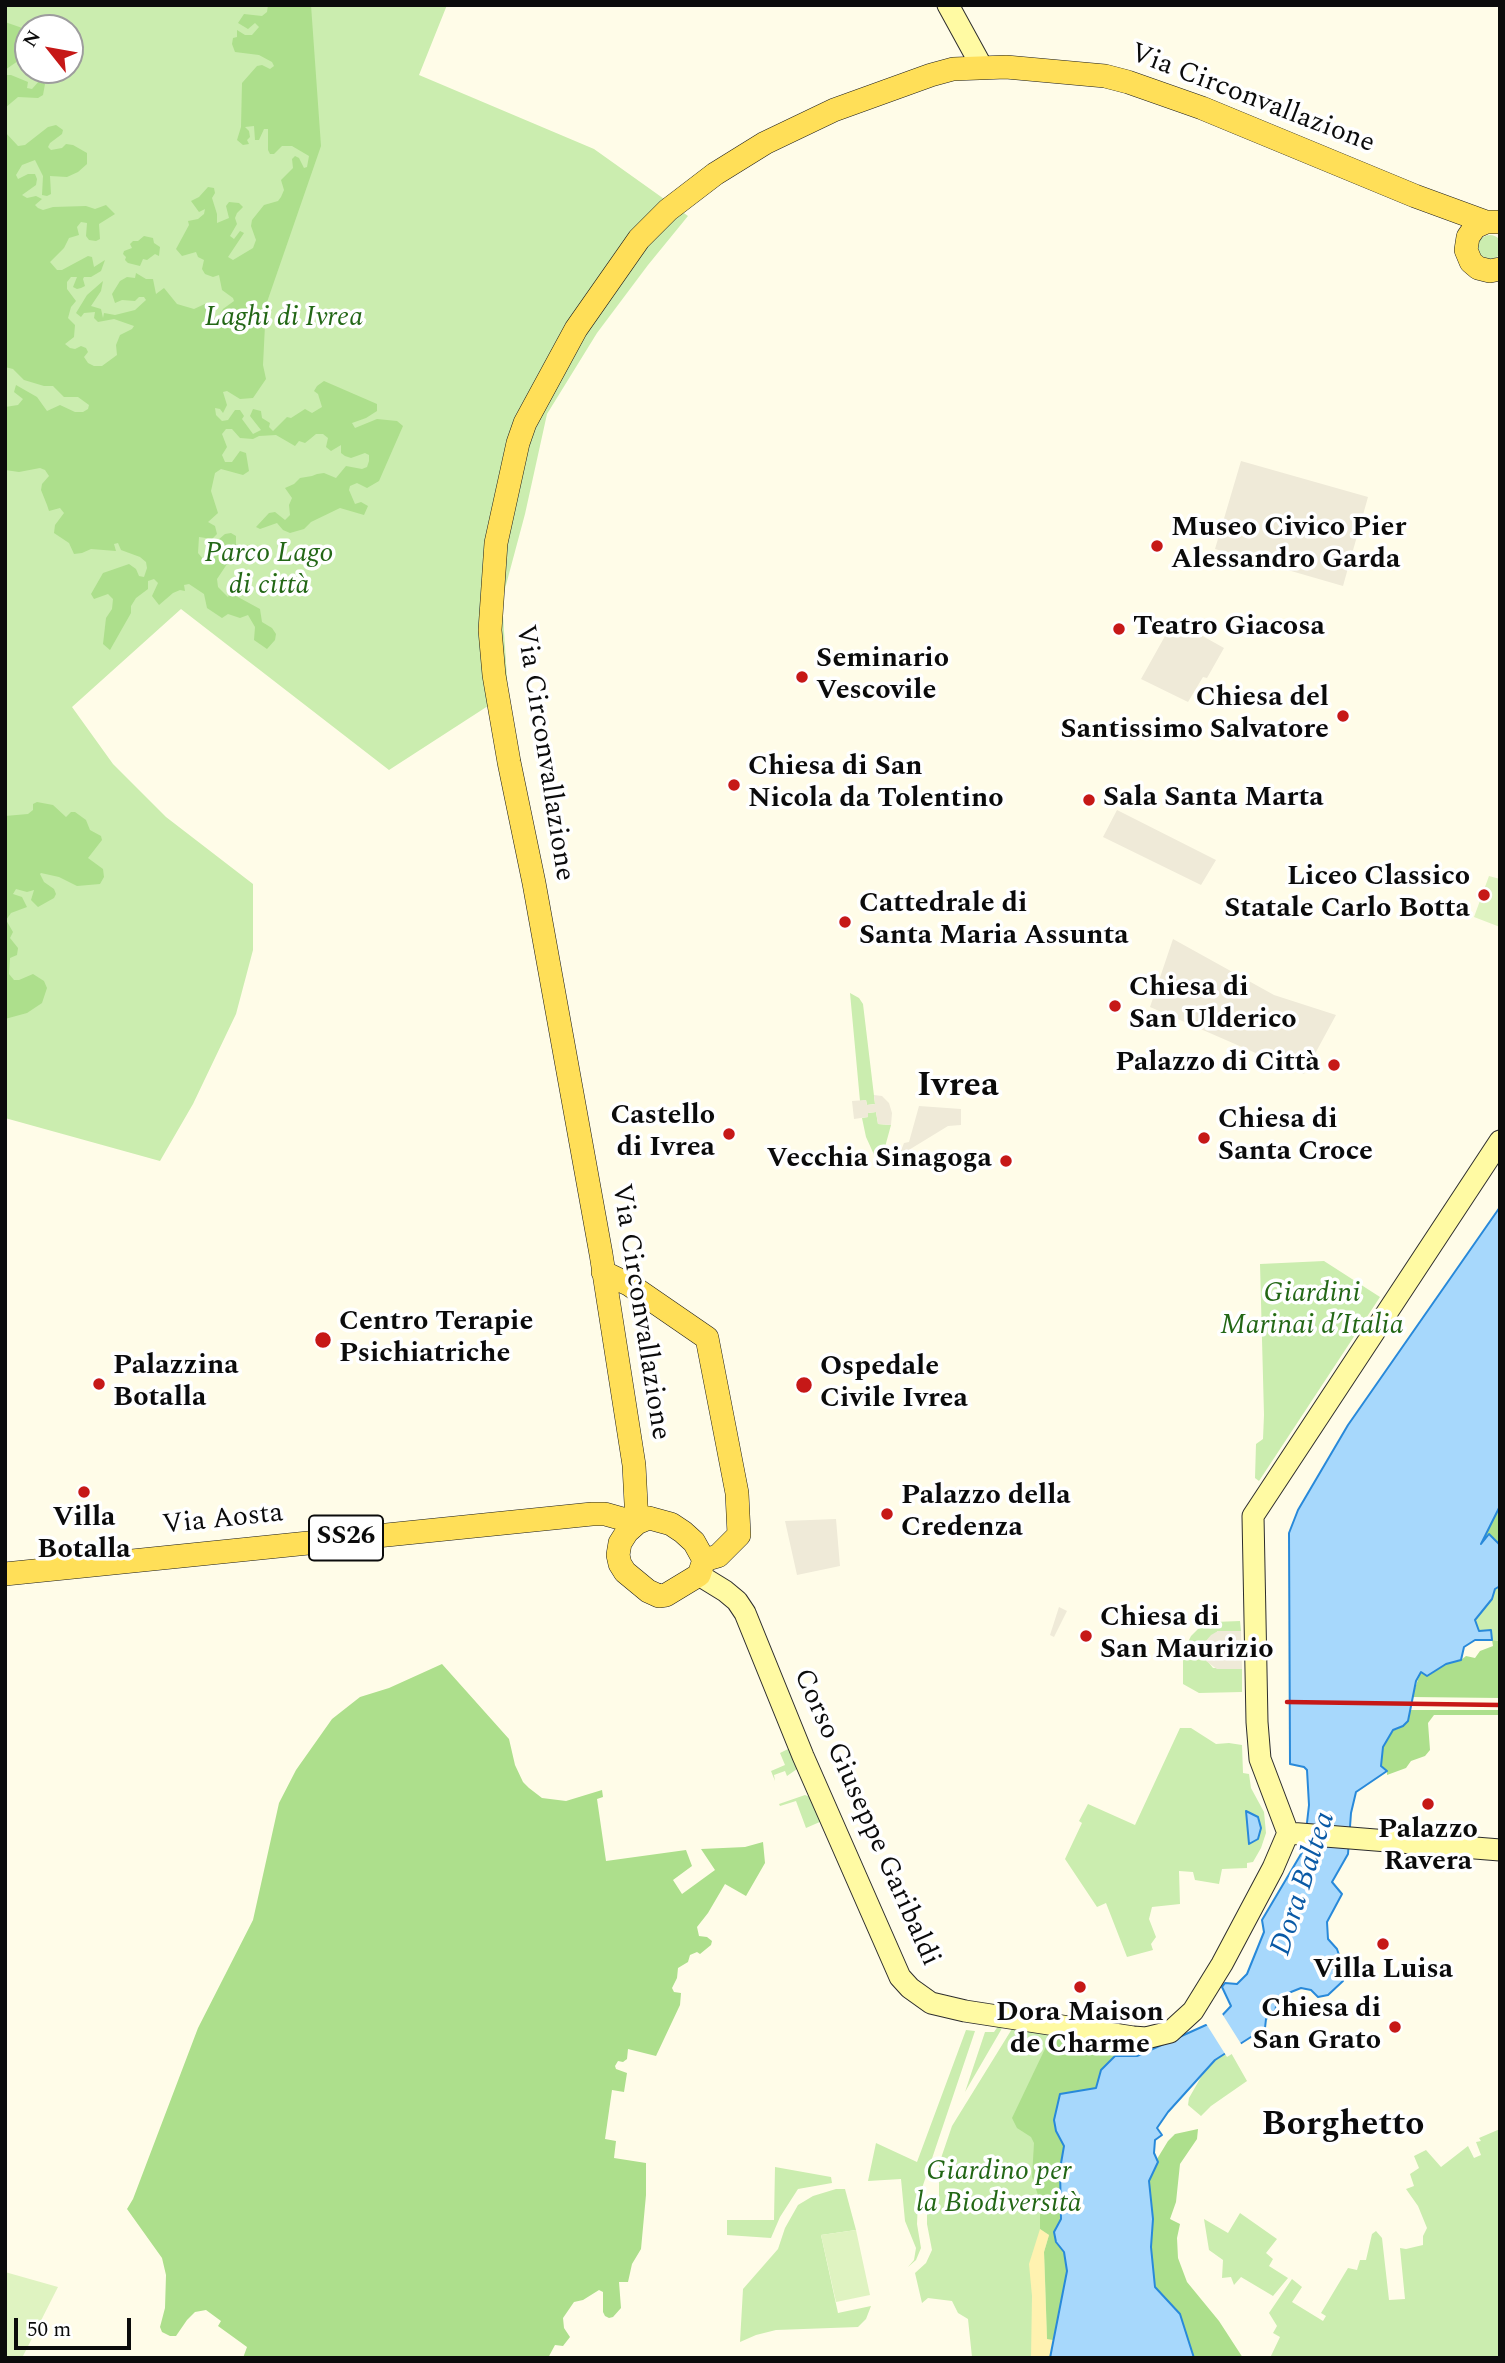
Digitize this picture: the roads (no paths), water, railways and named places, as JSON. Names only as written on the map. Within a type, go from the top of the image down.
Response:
[{"type":"main road","points":[[948,5],[982,67]]},
{"type":"main road","name":"Via Circonvallazione","points":[[637,1523],[633,1487],[634,1465],[603,1272],[534,883],[509,762],[490,643],[492,574],[496,543],[518,443],[525,424],[568,342],[639,239],[690,192],[754,149],[834,110],[953,69],[982,67],[1082,74],[1128,82],[1274,136],[1415,196]]},
{"type":"main road","points":[[1415,196],[1496,222]]},
{"type":"main road","points":[[1415,196],[1441,214],[1466,244],[1471,262],[1491,270]]},
{"type":"main road","points":[[1466,244],[1472,229],[1496,222]]},
{"type":"main road","points":[[1500,1141],[1253,1516],[1260,1759],[1295,1833],[1500,1850]]},
{"type":"main road","points":[[603,1272],[631,1285],[707,1338],[737,1493],[739,1535],[683,1587],[659,1595],[648,1591],[625,1572],[618,1555],[626,1532],[649,1518],[671,1524],[694,1542],[701,1568]]},
{"type":"main road","points":[[605,1514],[626,1500],[633,1487]]},
{"type":"main road","name":"Via Aosta","points":[[5,1574],[605,1514],[637,1523]]},
{"type":"main road","name":"Via Aosta","points":[[571,1517],[595,1526],[620,1543]]},
{"type":"main road","name":"Corso Giuseppe Garibaldi","points":[[701,1568],[737,1601],[745,1613],[803,1756],[901,1977],[910,1988],[931,2003],[964,2011],[1133,2038],[1170,2032],[1193,2011],[1217,1974],[1295,1833]]},
{"type":"water","name":"Dora Baltea","points":[[1500,1207],[1500,1506],[1481,1544],[1489,1534],[1500,1545],[1500,1586],[1495,1589],[1492,1599],[1475,1620],[1479,1631],[1491,1630],[1492,1640],[1475,1640],[1464,1647],[1461,1660],[1446,1664],[1427,1676],[1421,1672],[1416,1681],[1408,1721],[1393,1730],[1383,1747],[1381,1766],[1387,1771],[1356,1792],[1351,1813],[1348,1854],[1332,1882],[1342,1894],[1327,1922],[1328,1939],[1337,1949],[1344,1970],[1343,1981],[1328,1995],[1318,1997],[1311,1990],[1301,1988],[1286,1994],[1276,2006],[1275,2014],[1266,2019],[1265,2028],[1215,2060],[1157,2128],[1162,2135],[1155,2140],[1154,2153],[1158,2162],[1149,2181],[1155,2287],[1180,2314],[1194,2358],[1050,2358],[1067,2271],[1064,2252],[1056,2242],[1054,2232],[1061,2219],[1060,2169],[1064,2146],[1054,2120],[1060,2094],[1096,2088],[1101,2070],[1115,2056],[1137,2056],[1215,2023],[1231,2006],[1222,1987],[1225,1983],[1237,1984],[1247,1974],[1264,1932],[1262,1920],[1304,1849],[1309,1805],[1307,1770],[1290,1764],[1289,1533],[1298,1510],[1348,1425]]},
{"type":"water","points":[[1246,1811],[1258,1817],[1261,1828],[1258,1839],[1249,1844]]},
{"type":"railway","points":[[1287,1702],[1500,1705]]},
{"type":"place","name":"Museo Civico Pier Alessandro Garda","points":[[1157,546]]},
{"type":"place","name":"Teatro Giacosa","points":[[1119,629]]},
{"type":"place","name":"Seminario Vescovile","points":[[802,677]]},
{"type":"place","name":"Chiesa del Santissimo Salvatore","points":[[1343,716]]},
{"type":"place","name":"Chiesa di San Nicola da Tolentino","points":[[734,785]]},
{"type":"place","name":"Sala Santa Marta","points":[[1089,800]]},
{"type":"place","name":"Liceo Classico Statale Carlo Botta","points":[[1484,895]]},
{"type":"place","name":"Cattedrale di Santa Maria Assunta","points":[[845,922]]},
{"type":"place","name":"Chiesa di San Ulderico","points":[[1115,1006]]},
{"type":"place","name":"Palazzo di Città","points":[[1334,1065]]},
{"type":"place","name":"Castello di Ivrea","points":[[729,1134]]},
{"type":"place","name":"Chiesa di Santa Croce","points":[[1204,1138]]},
{"type":"place","name":"Vecchia Sinagoga","points":[[1006,1161]]},
{"type":"place","name":"Centro Terapie Psichiatriche","points":[[323,1340]]},
{"type":"place","name":"Palazzina Botalla","points":[[99,1384]]},
{"type":"place","name":"Ospedale Civile Ivrea","points":[[804,1385]]},
{"type":"place","name":"Villa Botalla","points":[[84,1492]]},
{"type":"place","name":"Palazzo della Credenza","points":[[887,1514]]},
{"type":"place","name":"Chiesa di San Maurizio","points":[[1086,1636]]},
{"type":"place","name":"Palazzo Ravera","points":[[1428,1804]]},
{"type":"place","name":"Villa Luisa","points":[[1383,1944]]},
{"type":"place","name":"Dora Maison de Charme","points":[[1080,1987]]},
{"type":"place","name":"Chiesa di San Grato","points":[[1395,2027]]},
{"type":"district","name":"Ivrea","points":[[958,1088]]},
{"type":"district","name":"Borghetto","points":[[1343,2127]]},
{"type":"park label","name":"Laghi di Ivrea","points":[[284,320]]},
{"type":"park label","name":"Parco Lago di città","points":[[269,572]]},
{"type":"park label","name":"Giardini Marinai d’Italia","points":[[1312,1312]]},
{"type":"park label","name":"Giardino per la Biodiversità","points":[[999,2190]]}]
